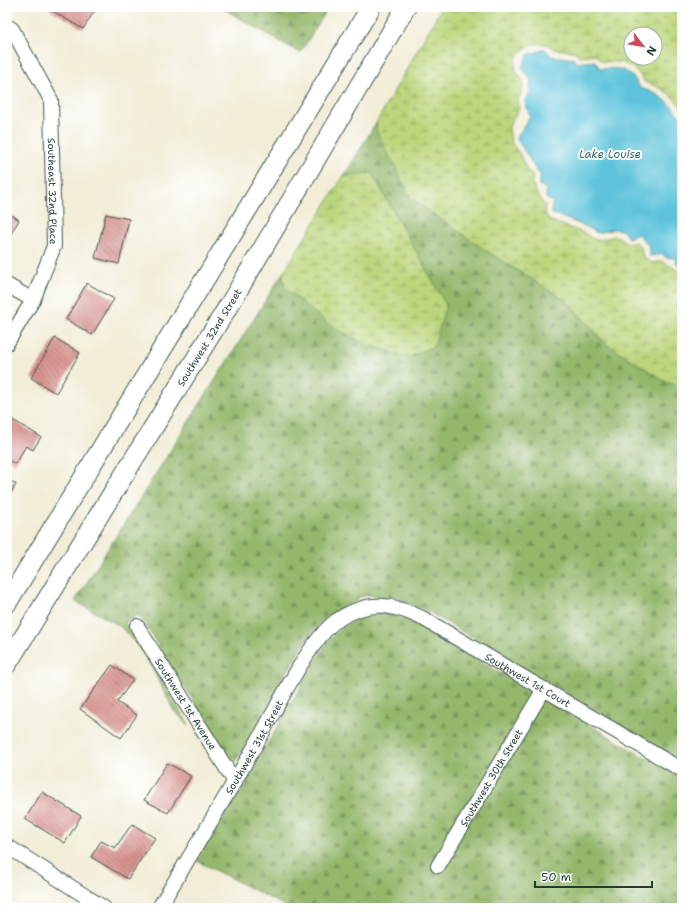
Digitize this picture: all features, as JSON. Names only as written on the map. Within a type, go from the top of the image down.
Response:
[{"type":"main road","points":[[7,603],[371,7]]},
{"type":"main road","name":"Southwest 32nd Street","points":[[7,664],[234,297],[406,7]]},
{"type":"street","name":"Southeast 32nd Place","points":[[7,26],[12,29],[51,100],[54,246],[33,300],[7,343]]},
{"type":"street","points":[[7,285],[33,300]]},
{"type":"street","name":"Southwest 1st Court","points":[[368,605],[398,607],[410,612],[682,770]]},
{"type":"street","name":"Southwest 31st Street","points":[[159,908],[235,782],[320,636],[335,621],[368,605]]},
{"type":"street","name":"Southwest 1st Avenue","points":[[137,626],[235,782]]},
{"type":"street","name":"Southwest 30th Street","points":[[438,866],[544,689]]},
{"type":"street","points":[[7,846],[104,908]]},
{"type":"green space","points":[[220,7],[329,7],[300,53]]},
{"type":"green space","points":[[442,7],[682,7],[682,108],[670,95],[645,82],[637,71],[629,66],[663,66],[663,26],[623,26],[623,63],[603,62],[594,54],[580,56],[574,51],[554,49],[548,45],[542,44],[528,47],[522,52],[517,57],[515,64],[516,71],[523,81],[522,91],[518,99],[519,108],[509,126],[512,144],[519,153],[527,170],[533,177],[531,183],[539,198],[545,205],[544,211],[549,220],[584,233],[593,239],[599,240],[616,236],[628,243],[636,242],[641,248],[643,257],[652,263],[662,261],[680,272],[682,275],[682,385],[666,382],[605,343],[568,302],[484,249],[411,198],[377,132],[376,123]]},
{"type":"green space","points":[[376,123],[377,132],[484,249],[568,302],[605,343],[666,382],[682,385],[682,761],[427,611],[401,601],[373,597],[371,595],[358,597],[358,600],[330,614],[313,631],[299,652],[234,765],[139,615],[125,622],[189,725],[174,711],[144,653],[120,626],[75,601],[283,273],[284,287],[446,305],[372,173],[343,177]]},
{"type":"green space","points":[[372,173],[446,305],[434,346],[409,357],[367,345],[330,325],[284,287],[283,273],[343,177]]},
{"type":"green space","points":[[384,613],[396,616],[420,626],[682,779],[682,908],[284,908],[285,906],[197,861],[242,788],[247,786],[245,782],[327,642],[339,630],[352,622],[367,616]]},
{"type":"water","name":"Lake Louise","points":[[545,49],[551,56],[574,59],[576,63],[595,61],[600,69],[614,68],[628,73],[640,88],[654,93],[669,104],[682,120],[682,265],[678,265],[674,257],[666,258],[664,254],[650,256],[648,245],[638,234],[628,238],[622,230],[615,229],[597,233],[587,227],[551,213],[553,202],[546,198],[546,188],[539,185],[541,176],[516,139],[530,116],[525,102],[529,94],[531,80],[522,68],[528,55]]},
{"type":"building","points":[[46,7],[97,7],[83,29]]},
{"type":"building","points":[[7,212],[19,220],[7,240]]},
{"type":"building","points":[[106,214],[129,219],[119,264],[95,258]]},
{"type":"building","points":[[87,283],[114,299],[92,335],[66,319]]},
{"type":"building","points":[[55,338],[80,353],[56,393],[31,378]]},
{"type":"building","points":[[11,419],[41,437],[33,450],[26,446],[15,464],[7,459],[7,426]]},
{"type":"building","points":[[7,479],[16,484],[7,500]]},
{"type":"building","points":[[112,665],[133,680],[117,702],[137,715],[121,738],[80,709]]},
{"type":"building","points":[[167,763],[191,776],[168,813],[144,800]]},
{"type":"building","points":[[42,792],[81,816],[65,843],[25,819]]},
{"type":"building","points":[[132,824],[155,838],[128,879],[91,857],[101,841],[115,848]]}]
